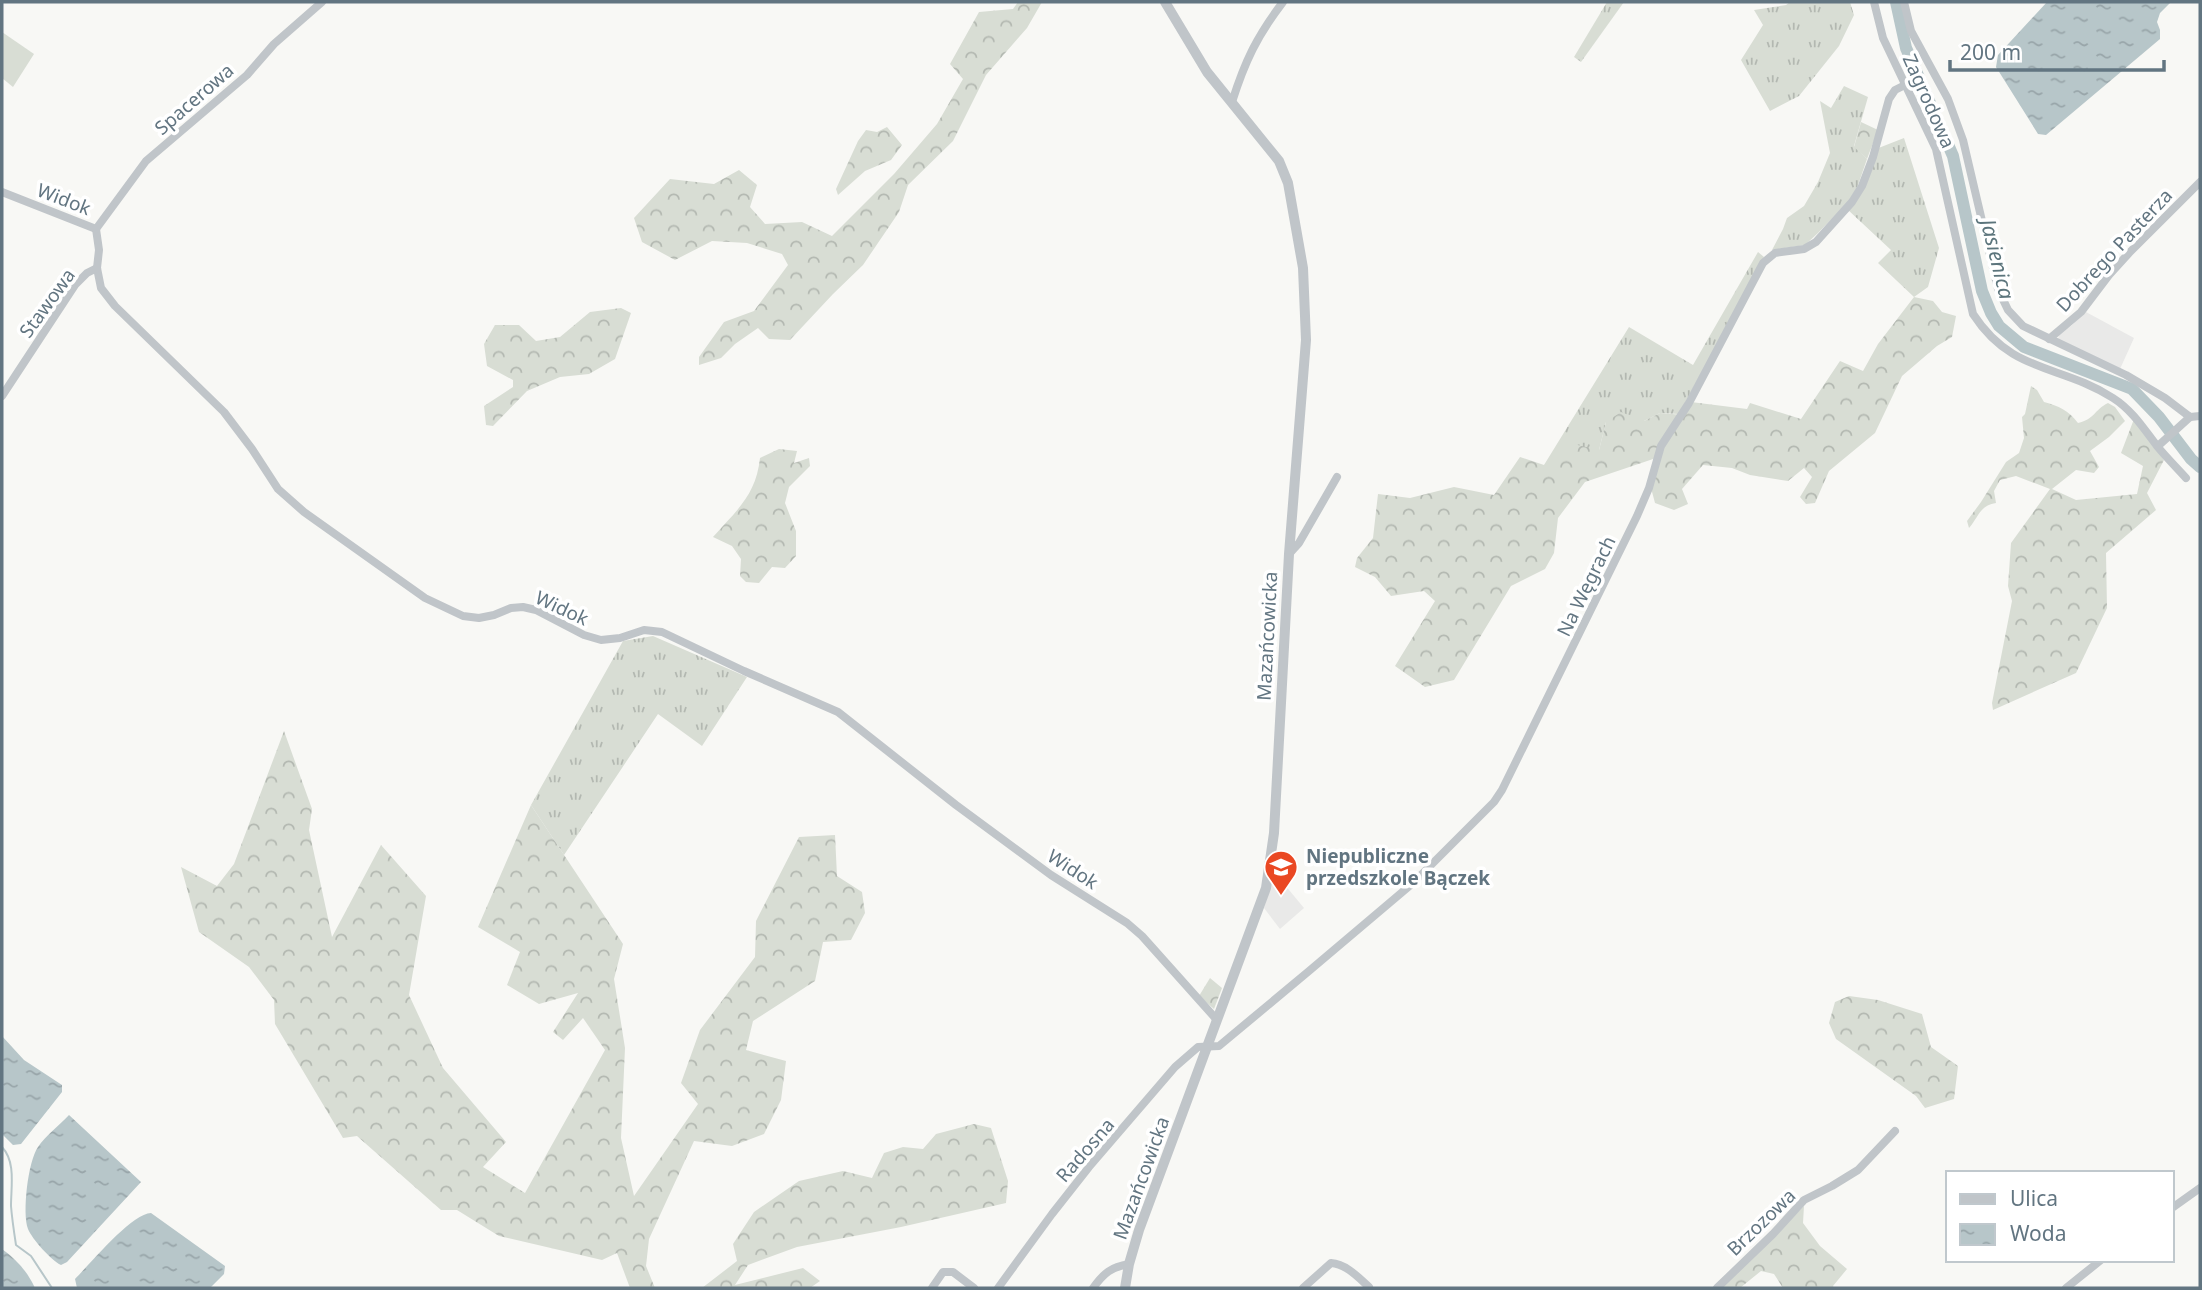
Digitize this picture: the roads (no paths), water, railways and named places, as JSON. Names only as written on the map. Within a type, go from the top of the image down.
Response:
[{"type":"street","name":"Spacerowa","points":[[96,229],[146,161],[247,75],[274,44],[322,2]]},
{"type":"street","name":"Mazańcowicka","points":[[1125,1288],[1139,1230],[1266,888],[1275,832],[1289,554],[1306,340],[1303,268],[1288,183],[1279,160],[1206,72],[1165,2]]},
{"type":"street","points":[[1232,102],[1243,66],[1265,26],[1283,2]]},
{"type":"street","name":"Zagrodowa","points":[[1874,2],[1883,38],[1936,149],[1973,314],[1984,331],[2019,359],[2093,387],[2116,400],[2160,444],[2186,478]]},
{"type":"street","points":[[1904,2],[1911,31],[1948,99],[1963,140],[2002,301],[2023,326],[2126,375],[2190,416],[2200,416]]},
{"type":"street","name":"Na Węgrach","points":[[1207,1047],[1219,1046],[1413,883],[1494,802],[1622,549],[1649,488],[1661,446],[1689,403],[1763,263],[1775,253],[1804,249],[1816,242],[1852,202],[1862,186],[1873,157],[1889,99],[1895,90],[1905,85]]},
{"type":"street","name":"Dobrego Pasterza","points":[[2049,339],[2081,312],[2129,253],[2200,182]]},
{"type":"street","name":"Widok","points":[[2,192],[96,229],[100,288],[115,306],[224,412],[278,489],[304,512],[425,598],[463,616],[479,618],[523,607],[537,610],[584,635],[601,640],[644,631],[662,632],[838,712],[956,805],[1051,874],[1127,923],[1142,936],[1217,1020]]},
{"type":"street","name":"Stawowa","points":[[2,396],[75,285],[87,273],[97,268]]},
{"type":"street","points":[[2160,444],[2190,416]]},
{"type":"street","points":[[1289,554],[1299,543],[1337,477]]},
{"type":"street","name":"Radosna","points":[[998,1288],[1089,1167],[1175,1067],[1198,1047],[1207,1047]]},
{"type":"street","name":"Brzozowa","points":[[1717,1288],[1804,1200],[1858,1170],[1895,1131]]},
{"type":"street","points":[[2174,1207],[2200,1188]]},
{"type":"street","points":[[2066,1288],[2098,1262]]},
{"type":"street","points":[[1303,1288],[1331,1263],[1347,1269],[1369,1287]]},
{"type":"street","points":[[1093,1288],[1113,1266],[1129,1264]]},
{"type":"street","points":[[932,1288],[943,1272],[953,1272],[974,1288]]},
{"type":"water","points":[[2047,2],[2171,2],[2160,13],[2157,22],[2160,39],[2046,135],[2038,134],[1996,67],[1998,55]]},
{"type":"water","points":[[2,1036],[24,1060],[62,1085],[62,1092],[21,1144],[13,1145],[2,1134]]},
{"type":"water","points":[[69,1115],[141,1182],[67,1262],[61,1265],[47,1254],[30,1233],[26,1221],[26,1200],[34,1154],[44,1139]]},
{"type":"water","points":[[151,1213],[225,1266],[224,1274],[210,1288],[77,1288],[75,1279],[112,1240],[133,1221]]},
{"type":"water","points":[[2,1249],[21,1266],[35,1288],[2,1288]]},
{"type":"waterway","name":"Jasienica","points":[[1896,2],[1906,48],[1953,156],[1982,291],[1999,326],[2024,347],[2132,389],[2200,467]]},
{"type":"waterway","points":[[2,1147],[11,1167],[11,1206],[16,1245],[31,1256],[52,1288]]},
{"type":"place","name":"Niepubliczne przedszkole Bączek","points":[[1281,897]]}]
